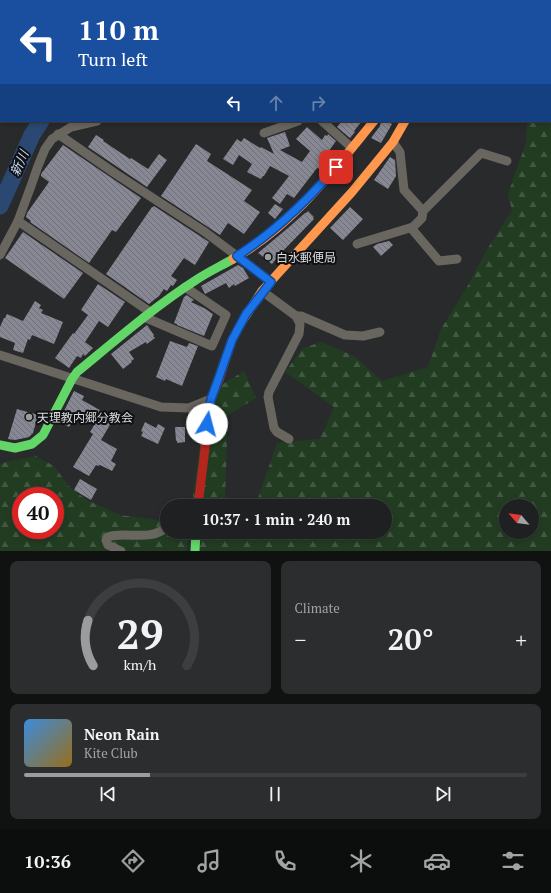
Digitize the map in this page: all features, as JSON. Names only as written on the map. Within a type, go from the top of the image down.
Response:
[{"type":"street","points":[[0,255],[18,221],[38,166],[45,149],[52,138],[71,126],[92,122]]},
{"type":"street","points":[[264,133],[295,122]]},
{"type":"street","points":[[323,122],[352,148]]},
{"type":"street","points":[[0,445],[15,448],[32,444],[43,435],[77,372],[147,315],[185,287],[257,244],[305,202],[373,122]]},
{"type":"street","points":[[199,499],[211,399],[232,340],[246,314],[262,291],[352,192],[392,142],[404,122]]},
{"type":"street","points":[[58,134],[205,232],[271,282]]},
{"type":"street","points":[[392,142],[400,152],[404,190],[423,211]]},
{"type":"street","points":[[357,244],[414,227],[422,218],[423,211],[481,153],[507,161]]},
{"type":"street","points":[[18,221],[147,315],[212,346],[226,315],[185,287]]},
{"type":"street","points":[[411,228],[439,261],[457,260]]},
{"type":"street","points":[[262,291],[296,316],[300,324],[299,334],[269,392],[268,397],[274,428],[277,432],[289,439]]},
{"type":"street","points":[[296,316],[301,316],[345,335],[363,336],[380,332]]},
{"type":"street","points":[[0,355],[161,407],[189,408],[211,399]]},
{"type":"street","points":[[121,551],[108,545],[106,540],[108,537],[116,535],[153,535],[160,532]]},
{"type":"street","points":[[195,551],[196,539]]},
{"type":"green space","points":[[527,122],[551,122],[551,551],[198,551],[197,539],[392,539],[392,499],[258,499],[277,443],[320,439],[334,407],[285,372],[303,348],[321,342],[354,356],[382,381],[428,367],[441,329],[512,210],[508,194],[526,143]]},
{"type":"green space","points":[[244,371],[256,398],[228,415],[225,497],[241,499],[193,499],[204,415],[223,384]]},
{"type":"green space","points":[[36,456],[54,466],[71,489],[89,501],[120,515],[160,520],[160,539],[188,539],[187,551],[0,551],[0,464]]},
{"type":"building","points":[[341,122],[361,122],[350,138],[337,127]]},
{"type":"building","points":[[381,122],[388,122],[392,124],[381,143],[371,138],[380,126]]},
{"type":"building","points":[[307,127],[322,140],[325,135],[327,136],[328,134],[336,141],[326,155],[332,159],[326,166],[323,164],[320,169],[317,168],[294,198],[287,194],[280,204],[272,198],[289,176],[270,166],[261,179],[247,172],[252,164],[239,155],[233,165],[223,159],[237,139],[241,142],[244,138],[260,148],[261,147],[274,154],[267,138],[285,132],[290,146],[280,150],[302,162],[310,151],[296,139]]},
{"type":"building","points":[[96,135],[130,159],[131,158],[148,169],[159,154],[167,160],[147,187],[88,147]]},
{"type":"building","points":[[196,144],[211,154],[207,161],[252,190],[244,201],[260,212],[244,234],[228,223],[220,235],[161,196]]},
{"type":"building","points":[[63,145],[141,198],[116,232],[112,230],[89,263],[30,222],[31,221],[26,217],[27,213],[49,182],[41,176],[41,174]]},
{"type":"building","points":[[390,157],[395,160],[396,176],[388,189],[374,180]]},
{"type":"building","points":[[275,204],[283,209],[275,219],[268,213]]},
{"type":"building","points":[[154,206],[209,242],[195,265],[184,258],[171,276],[177,280],[173,286],[171,285],[167,291],[164,289],[159,296],[149,304],[106,274]]},
{"type":"building","points":[[350,207],[363,219],[343,240],[330,228]]},
{"type":"building","points":[[308,211],[314,219],[272,264],[258,253],[305,213]]},
{"type":"building","points":[[23,232],[83,273],[64,299],[5,258]]},
{"type":"building","points":[[389,241],[393,245],[381,256],[373,247],[377,244]]},
{"type":"building","points":[[238,265],[243,268],[249,278],[235,286],[234,284],[229,288],[226,283],[205,294],[201,286]]},
{"type":"building","points":[[98,284],[125,302],[108,327],[99,321],[85,342],[93,348],[85,356],[83,354],[81,358],[77,356],[69,368],[55,358],[88,315],[81,310]]},
{"type":"building","points":[[187,295],[194,300],[191,302],[213,314],[204,336],[174,323],[184,297]]},
{"type":"building","points":[[35,301],[41,305],[39,308],[43,310],[41,313],[63,322],[54,344],[32,335],[30,340],[28,339],[23,353],[13,350],[15,343],[0,337],[0,327],[4,318],[7,314],[23,321]]},
{"type":"building","points":[[147,325],[155,338],[147,344],[146,342],[129,352],[134,359],[123,369],[111,354]]},
{"type":"building","points":[[170,341],[187,347],[189,343],[198,346],[182,386],[166,379],[165,381],[156,377]]},
{"type":"building","points":[[74,391],[84,396],[82,400],[114,418],[101,440],[117,449],[111,461],[116,464],[112,471],[100,465],[96,465],[89,476],[73,467],[93,434],[90,432],[96,422],[78,413],[69,427],[59,421]]},
{"type":"building","points":[[17,409],[38,415],[33,433],[29,437],[15,440],[8,439]]},
{"type":"building","points":[[145,422],[156,428],[158,424],[165,428],[158,444],[141,436],[143,432],[141,431]]},
{"type":"building","points":[[175,427],[185,427],[185,442],[177,443]]},
{"type":"building","points":[[80,479],[97,489],[91,500],[74,490]]},
{"type":"waterway","name":"新川","points":[[0,206],[32,135],[40,122]]},
{"type":"traffic: fast","points":[[0,445],[15,448],[32,444],[43,435],[77,372],[135,324],[180,290],[233,259]]},
{"type":"traffic: fast","points":[[195,551],[196,539]]},
{"type":"traffic: slow","points":[[233,259],[274,231],[310,197],[373,122]]},
{"type":"traffic: slow","points":[[243,320],[262,291],[352,192],[393,142],[404,122]]},
{"type":"traffic: jam","points":[[199,499],[211,399],[232,340],[243,320]]},
{"type":"place","name":"白水郵便局","points":[[268,257]]},
{"type":"place","name":"天理教内郷分教会","points":[[29,417]]},
{"type":"route","points":[[207,424],[211,399],[232,340],[246,314],[262,291],[271,282],[237,256],[257,244],[283,222],[305,202],[336,167]]}]
